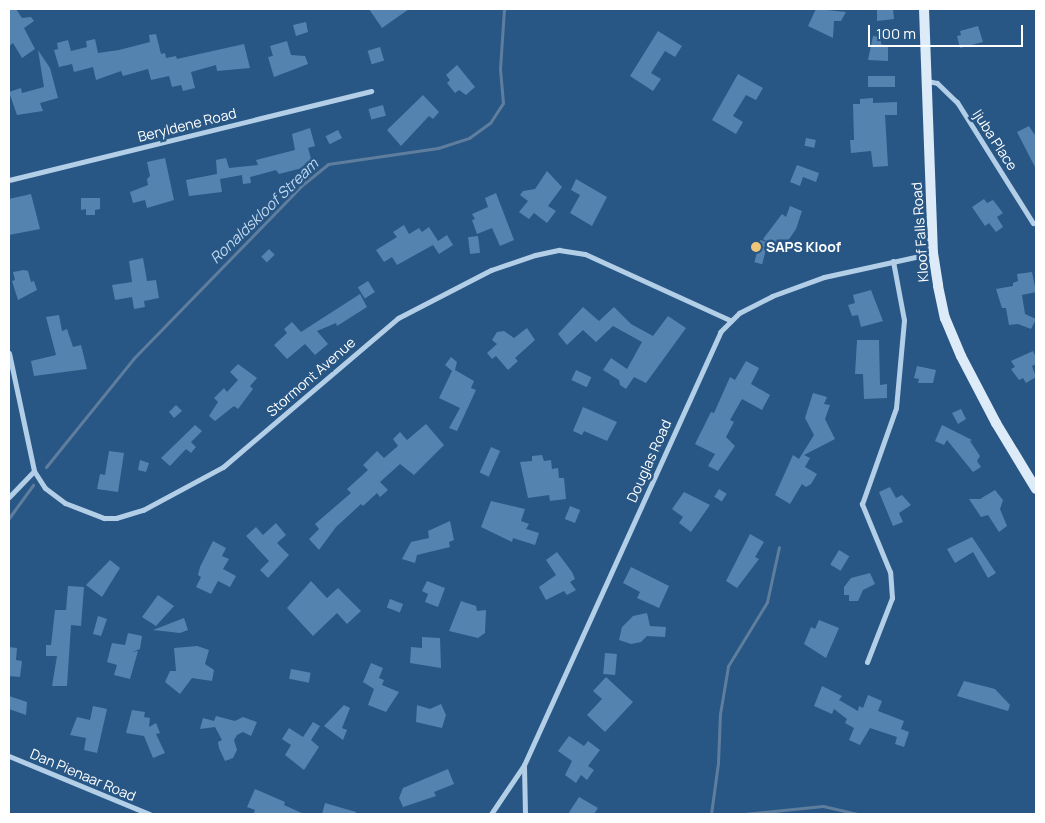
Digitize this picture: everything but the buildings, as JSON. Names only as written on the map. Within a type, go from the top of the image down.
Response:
[{"type":"main road","name":"Kloof Falls Road","points":[[924,9],[933,253],[945,318],[961,356],[996,423],[1036,489]]},
{"type":"street","name":"Ijuba Place","points":[[927,81],[937,83],[957,102],[1034,223]]},
{"type":"street","name":"Beryldene Road","points":[[9,180],[370,91]]},
{"type":"street","name":"Stormont Avenue","points":[[9,352],[34,471],[54,496],[82,510],[116,518],[143,510],[223,467],[398,318],[492,270],[535,255],[559,250],[585,254],[730,320]]},
{"type":"street","name":"Douglas Road","points":[[525,814],[524,765],[702,368],[720,332],[730,320],[750,306],[824,277],[933,253]]},
{"type":"street","points":[[867,662],[892,598],[890,572],[862,504],[896,408],[904,320],[893,261]]},
{"type":"street","points":[[9,497],[34,471]]},
{"type":"street","name":"Dan Pienaar Road","points":[[9,756],[149,814]]},
{"type":"street","points":[[491,814],[524,765]]},
{"type":"waterway","name":"Ronaldskloof Stream","points":[[46,467],[133,359],[301,186],[328,164],[438,148],[469,138],[490,123],[503,103],[500,69],[504,9]]},
{"type":"waterway","name":"Ronaldskloof Stream","points":[[9,518],[33,485]]},
{"type":"waterway","points":[[711,814],[718,763],[720,714],[728,666],[767,602],[779,547]]},
{"type":"waterway","points":[[744,814],[823,806],[858,814]]},
{"type":"place","name":"SAPS Kloof","points":[[756,247]]}]
